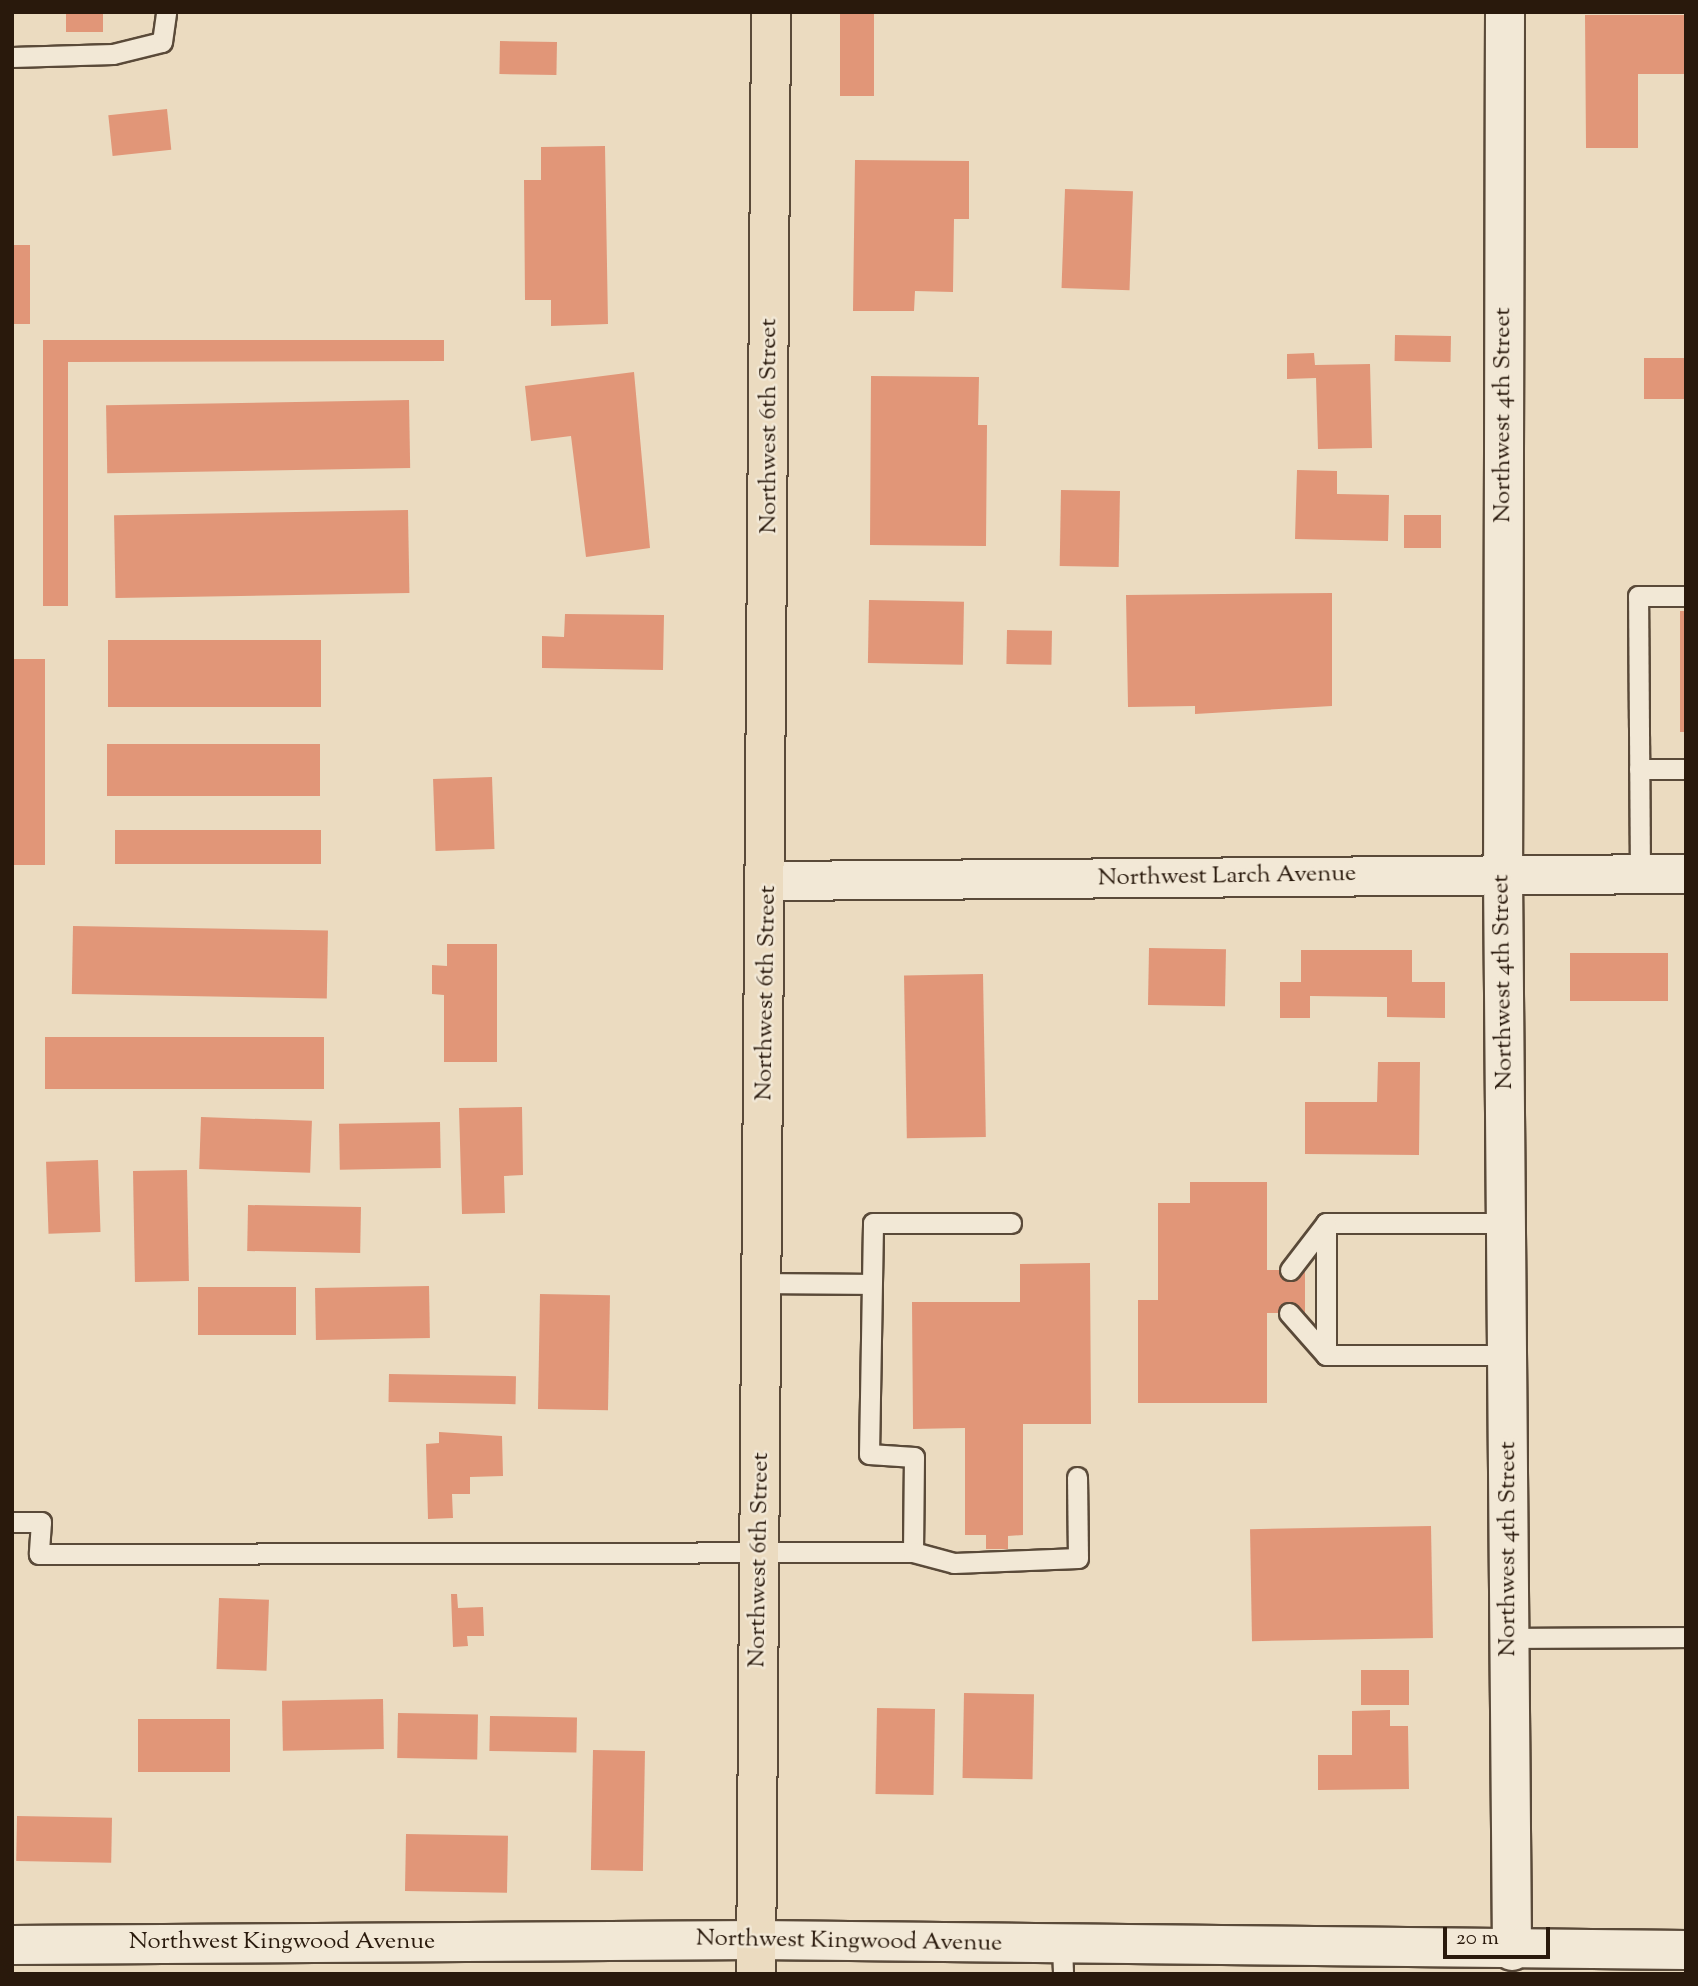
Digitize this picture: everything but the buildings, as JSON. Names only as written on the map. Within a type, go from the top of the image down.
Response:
[{"type":"main road","name":"Northwest 6th Street","points":[[756,1957],[768,881],[771,12]]},
{"type":"street","name":"Northwest 4th Street","points":[[1505,12],[1503,874],[1512,1951]]},
{"type":"street","name":"Northwest Larch Avenue","points":[[768,881],[1686,874]]},
{"type":"street","name":"Northwest Kingwood Avenue","points":[[12,1945],[147,1959],[1062,1959],[1686,1950]]},
{"type":"lane","points":[[12,57],[113,54],[162,42],[166,12]]},
{"type":"lane","points":[[1640,874],[1638,596],[1686,596]]},
{"type":"lane","points":[[1639,769],[1686,769]]},
{"type":"lane","points":[[913,1552],[914,1457],[869,1454],[873,1223],[1011,1223]]},
{"type":"lane","points":[[1326,1223],[1506,1223]]},
{"type":"lane","points":[[1290,1270],[1326,1223]]},
{"type":"lane","points":[[1326,1223],[1326,1355]]},
{"type":"lane","points":[[764,1283],[872,1284]]},
{"type":"lane","points":[[1289,1313],[1326,1355],[1507,1355]]},
{"type":"lane","points":[[12,1522],[41,1522],[39,1554],[760,1550],[913,1552],[954,1563],[1078,1558],[1077,1477]]},
{"type":"lane","points":[[1509,1638],[1686,1637]]}]
